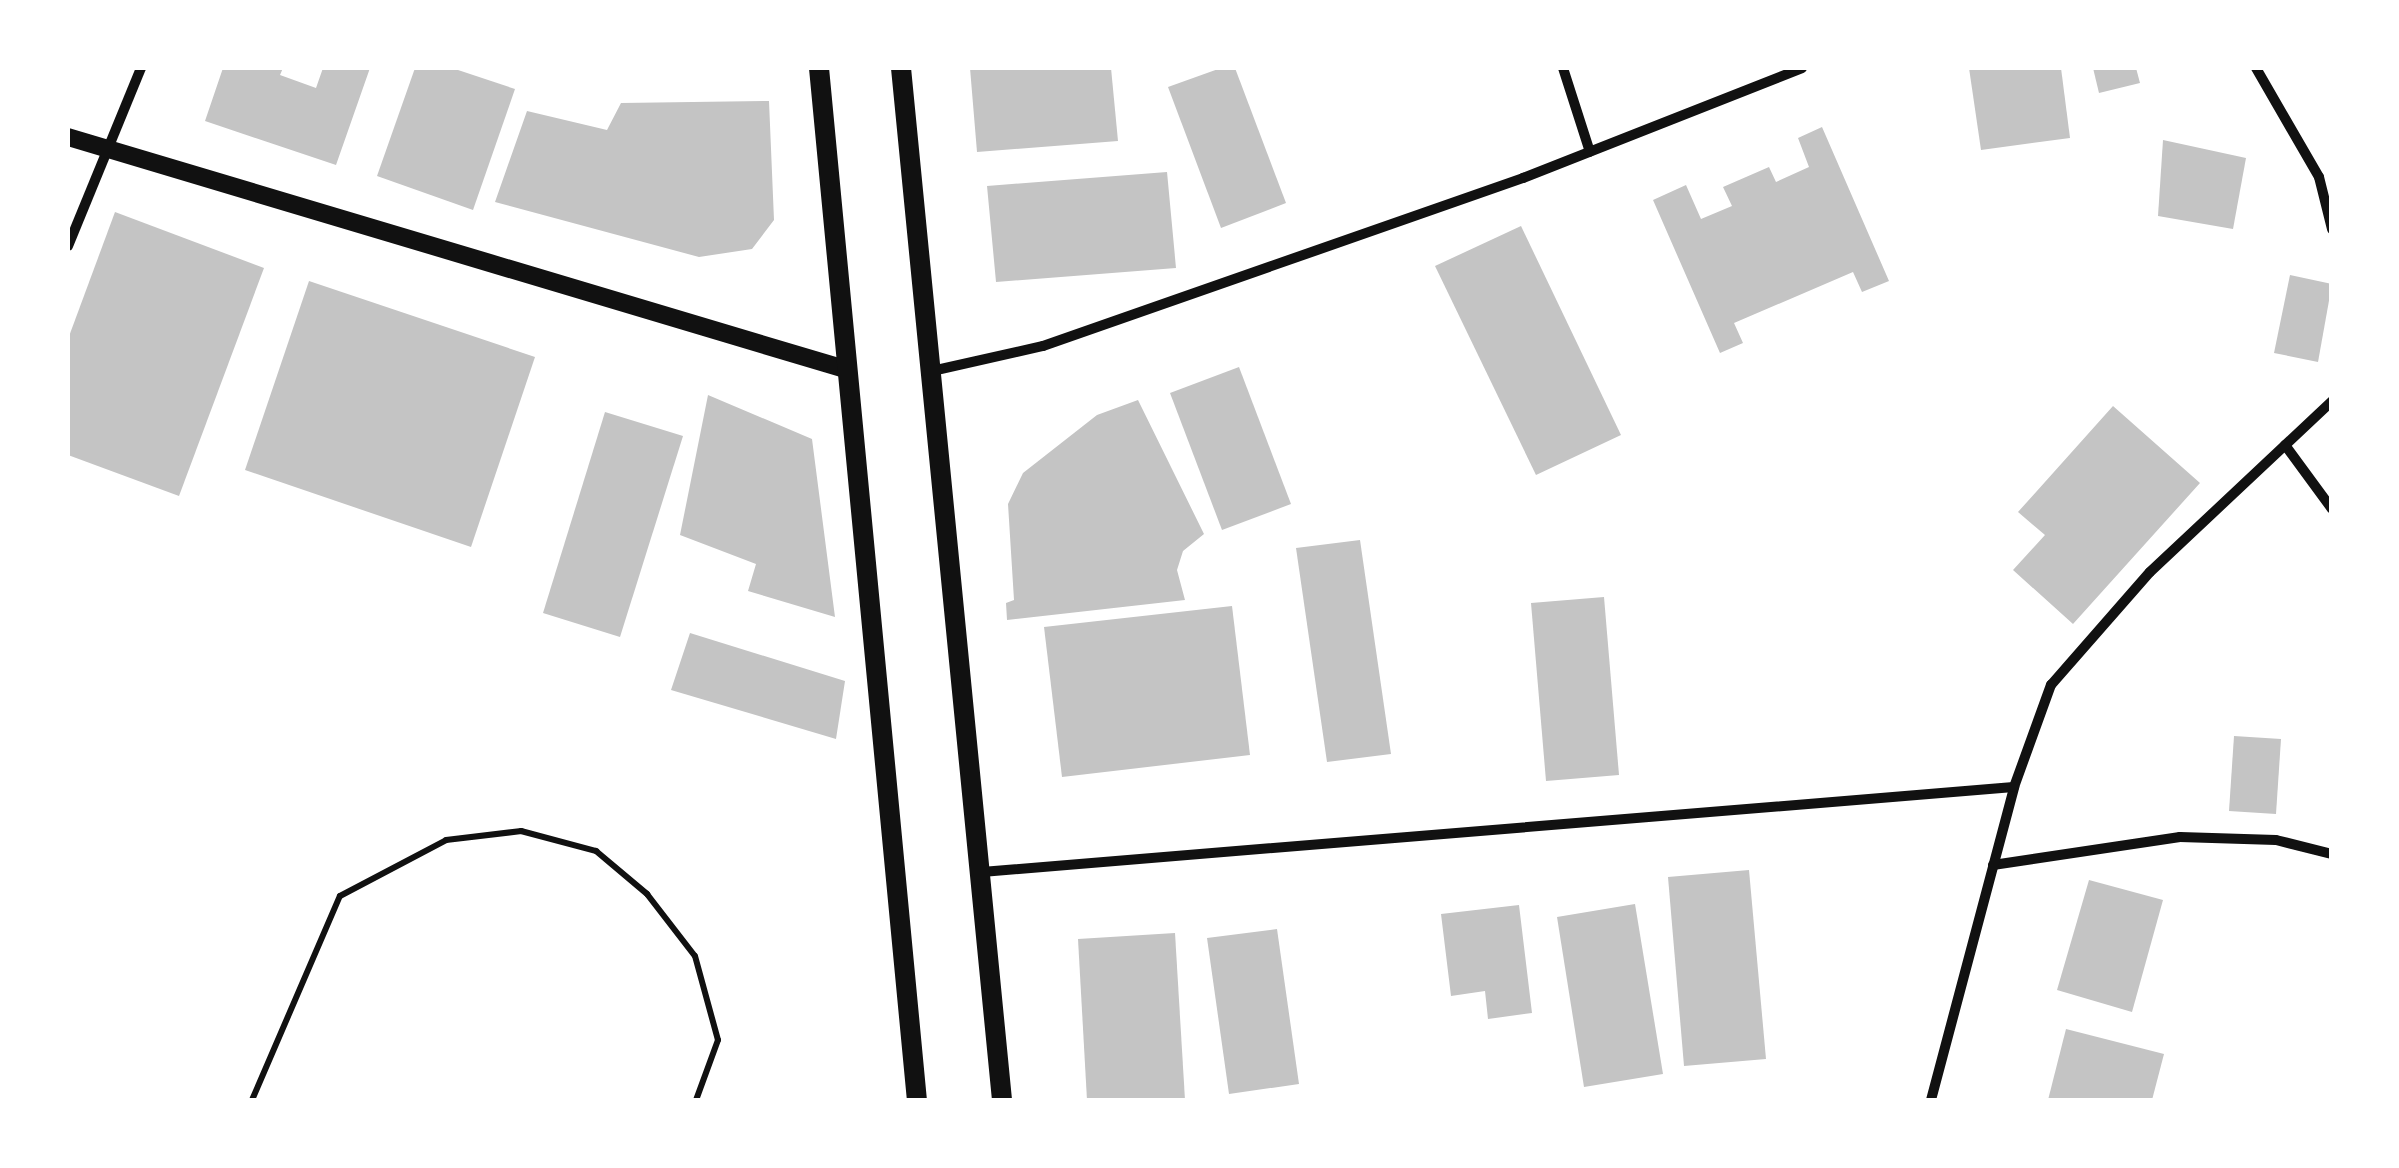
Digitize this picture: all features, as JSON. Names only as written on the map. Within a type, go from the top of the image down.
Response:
[{"type":"main road","points":[[819,68],[917,1100]]},
{"type":"main road","points":[[902,68],[1002,1100]]},
{"type":"street","points":[[68,246],[141,68]]},
{"type":"street","points":[[1563,68],[1590,152]]},
{"type":"street","points":[[932,371],[1043,346],[1590,152],[1802,68]]},
{"type":"street","points":[[2256,68],[2319,176],[2332,229]]},
{"type":"street","points":[[68,137],[848,370]]},
{"type":"street","points":[[1931,1100],[2014,787],[2051,685],[2150,572],[2332,401]]},
{"type":"street","points":[[2284,445],[2332,509]]},
{"type":"street","points":[[982,872],[2014,787]]},
{"type":"street","points":[[1993,865],[2180,837],[2276,840],[2332,854]]},
{"type":"path","points":[[252,1100],[340,896],[446,840],[522,831],[596,851],[647,894],[695,956],[718,1040],[696,1100]]},
{"type":"building","points":[[223,68],[283,68],[280,75],[316,88],[323,68],[370,68],[336,165],[205,121]]},
{"type":"building","points":[[415,68],[452,68],[515,89],[473,210],[377,176]]},
{"type":"building","points":[[970,68],[1111,68],[1118,141],[977,152]]},
{"type":"building","points":[[1221,68],[1235,68],[1286,203],[1221,228],[1168,87]]},
{"type":"building","points":[[1969,68],[2061,68],[2070,138],[1981,150]]},
{"type":"building","points":[[2093,68],[2136,68],[2140,83],[2099,93]]},
{"type":"building","points":[[769,101],[774,220],[752,249],[699,257],[495,202],[527,111],[607,130],[621,103]]},
{"type":"building","points":[[1822,127],[1889,281],[1862,292],[1853,272],[1734,323],[1743,343],[1720,353],[1653,200],[1686,185],[1701,219],[1732,206],[1723,187],[1769,167],[1776,182],[1809,167],[1798,138]]},
{"type":"building","points":[[2163,140],[2246,158],[2233,229],[2158,216]]},
{"type":"building","points":[[1167,172],[1176,268],[996,282],[987,186]]},
{"type":"building","points":[[115,212],[264,268],[179,496],[68,455],[68,339]]},
{"type":"building","points":[[1521,226],[1621,435],[1536,475],[1435,266]]},
{"type":"building","points":[[2290,275],[2332,284],[2318,362],[2274,353]]},
{"type":"building","points":[[309,281],[535,357],[471,547],[245,470]]},
{"type":"building","points":[[1239,367],[1291,504],[1222,530],[1170,393]]},
{"type":"building","points":[[708,395],[812,439],[835,617],[748,591],[756,564],[680,535]]},
{"type":"building","points":[[1138,400],[1204,534],[1183,551],[1177,570],[1185,600],[1007,620],[1006,603],[1014,600],[1008,504],[1023,473],[1097,415]]},
{"type":"building","points":[[2113,406],[2200,483],[2073,624],[2013,570],[2045,535],[2018,512]]},
{"type":"building","points":[[605,412],[683,436],[620,637],[543,613]]},
{"type":"building","points":[[1360,540],[1391,754],[1327,762],[1296,548]]},
{"type":"building","points":[[1604,597],[1619,775],[1546,781],[1531,603]]},
{"type":"building","points":[[1232,606],[1250,755],[1062,777],[1044,627]]},
{"type":"building","points":[[690,633],[845,681],[836,739],[671,690]]},
{"type":"building","points":[[2234,736],[2281,739],[2276,814],[2229,811]]},
{"type":"building","points":[[1749,870],[1766,1059],[1684,1066],[1668,877]]},
{"type":"building","points":[[2089,880],[2163,900],[2132,1012],[2057,990]]},
{"type":"building","points":[[1635,904],[1663,1074],[1584,1087],[1557,917]]},
{"type":"building","points":[[1519,905],[1532,1013],[1488,1019],[1485,991],[1451,996],[1441,914]]},
{"type":"building","points":[[1277,929],[1299,1084],[1229,1094],[1207,938]]},
{"type":"building","points":[[1175,933],[1185,1100],[1087,1100],[1078,939]]},
{"type":"building","points":[[2066,1029],[2164,1054],[2152,1100],[2048,1100]]}]
